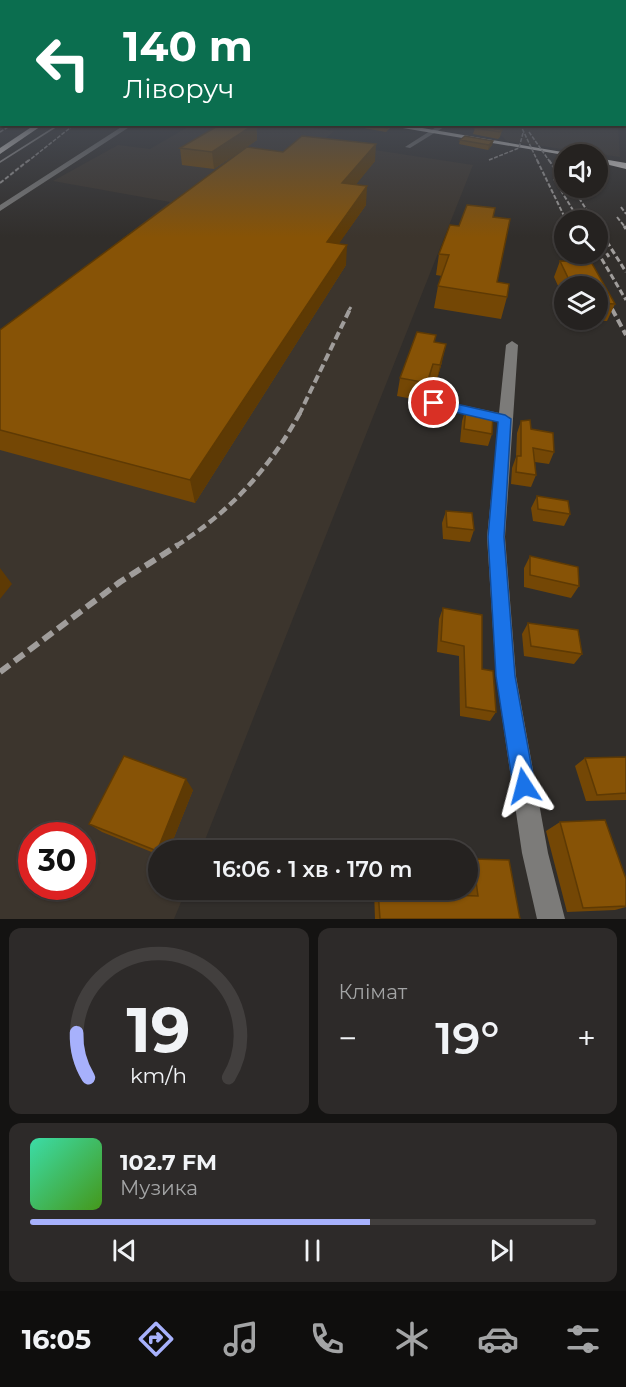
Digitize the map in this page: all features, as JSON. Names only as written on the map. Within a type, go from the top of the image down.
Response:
[{"type":"highway","points":[[608,162],[626,166]]},
{"type":"street","points":[[0,209],[88,151]]},
{"type":"street","points":[[513,345],[496,537],[506,676],[535,853],[551,919]]},
{"type":"street","points":[[434,403],[505,419]]},
{"type":"shaded area","points":[[107,151],[380,151],[473,165],[205,840],[148,840],[148,900],[182,900],[174,919],[0,919],[0,332],[170,202],[53,181]]},
{"type":"shaded area","points":[[608,151],[620,151],[620,157],[608,155]]},
{"type":"building","points":[[242,151],[370,151],[342,183],[367,186],[327,242],[347,245],[190,480],[0,430],[0,330]]},
{"type":"building","points":[[467,205],[495,208],[493,217],[510,219],[497,282],[509,284],[507,297],[438,286],[449,255],[439,254],[450,225],[459,226]]},
{"type":"building","points":[[561,264],[592,264],[599,276],[567,276]]},
{"type":"building","points":[[608,292],[615,304],[608,304]]},
{"type":"building","points":[[417,332],[436,335],[434,342],[446,344],[440,365],[433,364],[427,383],[400,378]]},
{"type":"building","points":[[466,408],[493,413],[492,434],[464,429]]},
{"type":"building","points":[[530,420],[531,429],[553,433],[554,452],[533,448],[536,475],[516,472],[517,456],[521,456],[521,421]]},
{"type":"building","points":[[537,496],[568,501],[570,514],[538,509]]},
{"type":"building","points":[[446,511],[472,513],[474,530],[447,527]]},
{"type":"building","points":[[530,556],[578,567],[579,586],[530,575]]},
{"type":"building","points":[[443,608],[482,615],[482,669],[493,671],[496,712],[466,707],[464,646],[441,641]]},
{"type":"building","points":[[528,623],[578,630],[582,654],[531,646]]},
{"type":"building","points":[[124,756],[186,779],[161,840],[148,840],[148,847],[96,827],[96,822],[90,822]]},
{"type":"building","points":[[626,757],[626,793],[597,795],[585,758]]},
{"type":"building","points":[[605,820],[626,879],[626,906],[583,908],[560,822]]},
{"type":"building","points":[[478,859],[509,860],[520,919],[380,919],[379,900],[478,900]]},
{"type":"tram line","points":[[0,162],[18,151]]},
{"type":"railway","points":[[27,162],[41,151]]},
{"type":"railway","points":[[489,160],[512,151]]},
{"type":"railway","points":[[533,151],[538,162]]},
{"type":"railway","points":[[542,151],[550,162]]},
{"type":"railway","points":[[0,183],[29,160]]},
{"type":"railway","points":[[537,160],[561,210]]},
{"type":"railway","points":[[549,160],[554,168]]},
{"type":"railway","points":[[566,198],[573,210]]},
{"type":"railway","points":[[579,198],[587,210]]},
{"type":"railway","points":[[621,207],[626,214]]},
{"type":"railway","points":[[617,217],[625,227]]},
{"type":"railway","points":[[608,243],[626,272]]},
{"type":"railway","points":[[589,264],[613,310]]},
{"type":"railway","points":[[605,264],[626,300]]},
{"type":"railway","points":[[300,413],[350,309]]},
{"type":"railway","points":[[612,309],[626,335]]},
{"type":"railway","points":[[176,546],[214,519],[247,488],[275,453],[300,413]]},
{"type":"railway","points":[[0,672],[120,582],[178,545]]},
{"type":"route","points":[[434,403],[505,419],[496,537],[506,676],[524,786]]}]
